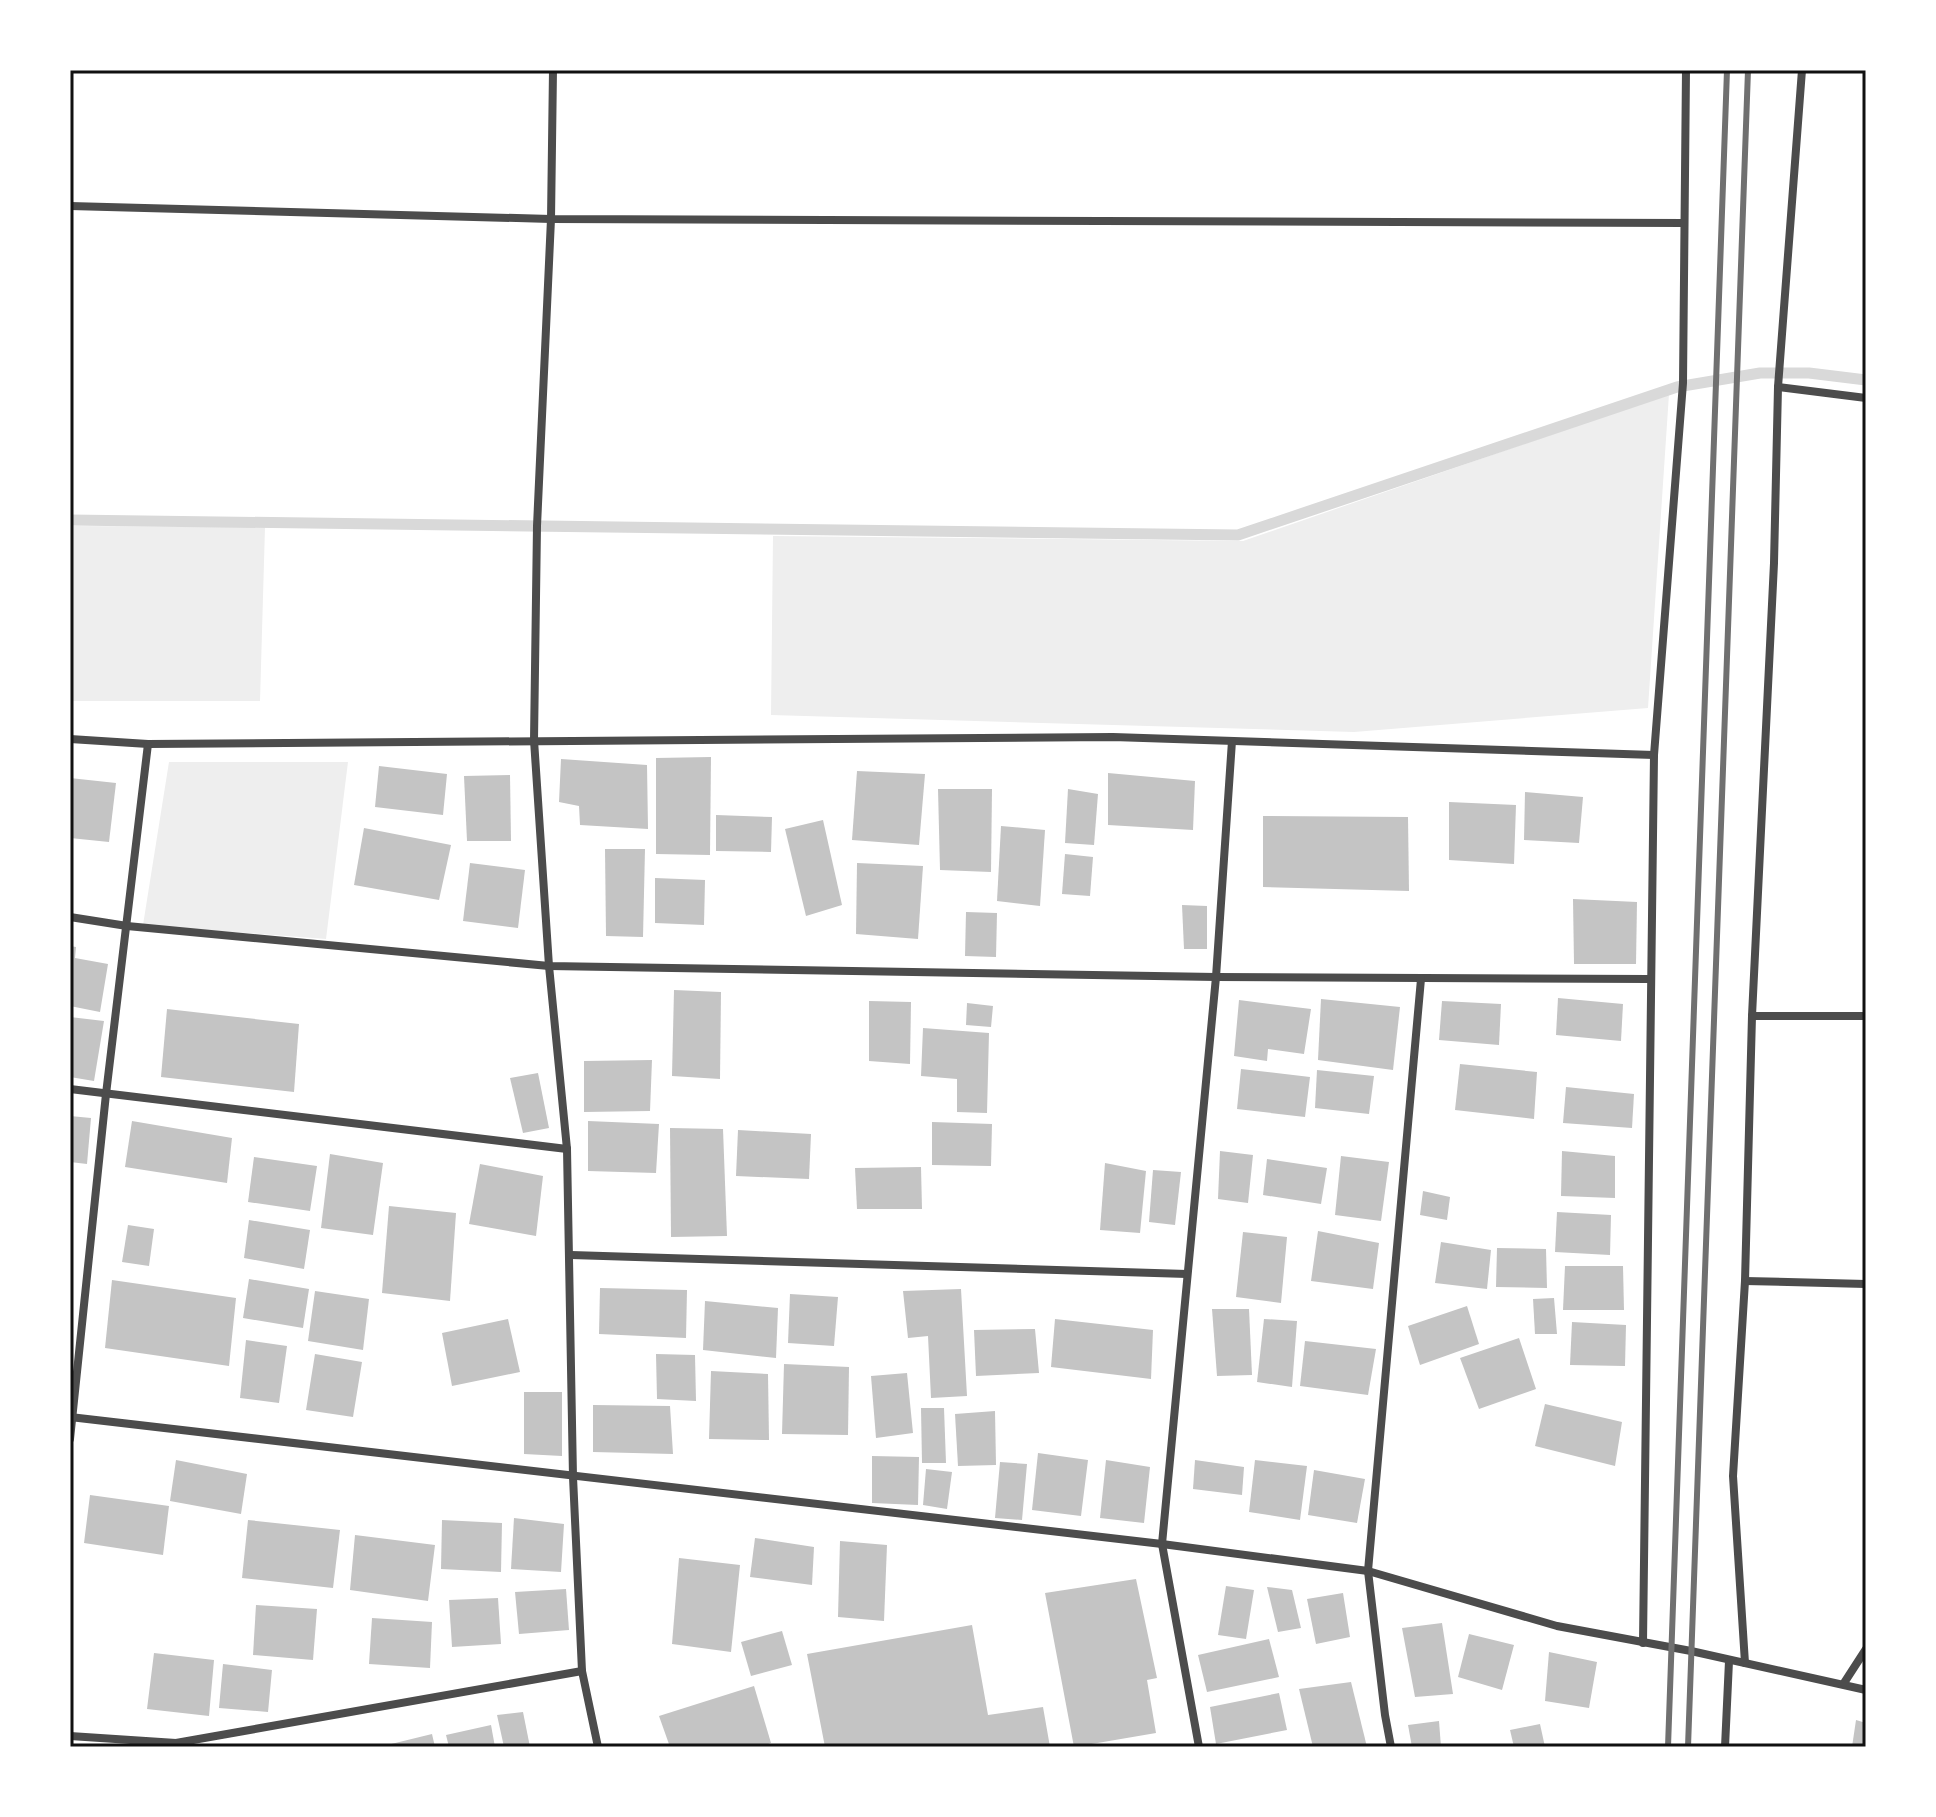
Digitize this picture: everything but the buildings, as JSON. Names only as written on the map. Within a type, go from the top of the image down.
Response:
[{"type":"street","points":[[553,70],[551,219],[537,526],[534,740],[549,966],[567,1149],[573,1477],[582,1671],[598,1747]]},
{"type":"street","points":[[1643,1643],[1654,755],[1683,383],[1686,70]]},
{"type":"street","points":[[1745,1663],[1733,1476],[1745,1281],[1752,1016],[1774,563],[1778,387],[1802,70]]},
{"type":"street","points":[[70,206],[551,219],[1684,223]]},
{"type":"street","points":[[1778,387],[1866,398]]},
{"type":"street","points":[[70,739],[148,744],[1113,737],[1654,755]]},
{"type":"street","points":[[1199,1747],[1162,1544],[1216,977],[1232,741]]},
{"type":"street","points":[[70,1439],[106,1094],[148,744]]},
{"type":"street","points":[[70,917],[127,926],[549,966],[1216,977],[1649,979]]},
{"type":"street","points":[[1391,1747],[1368,1571],[1421,979]]},
{"type":"street","points":[[1752,1016],[1866,1016]]},
{"type":"street","points":[[70,1089],[567,1149]]},
{"type":"street","points":[[571,1255],[1187,1274]]},
{"type":"street","points":[[1745,1281],[1866,1284]]},
{"type":"street","points":[[71,1417],[1162,1544],[1368,1571],[1557,1626],[1866,1690]]},
{"type":"street","points":[[1844,1683],[1866,1649]]},
{"type":"street","points":[[1725,1747],[1729,1661]]},
{"type":"street","points":[[70,1736],[176,1743],[582,1671]]},
{"type":"shaded area","points":[[1669,394],[1648,708],[1354,732],[771,715],[773,536],[1243,541]]},
{"type":"shaded area","points":[[70,526],[265,527],[260,701],[70,701]]},
{"type":"shaded area","points":[[169,762],[348,762],[326,939],[143,925]]},
{"type":"waterway","points":[[70,520],[1238,535],[1677,387],[1760,373],[1809,373],[1866,380]]},
{"type":"railway","points":[[1668,1747],[1727,70]]},
{"type":"railway","points":[[1688,1747],[1748,70]]}]
